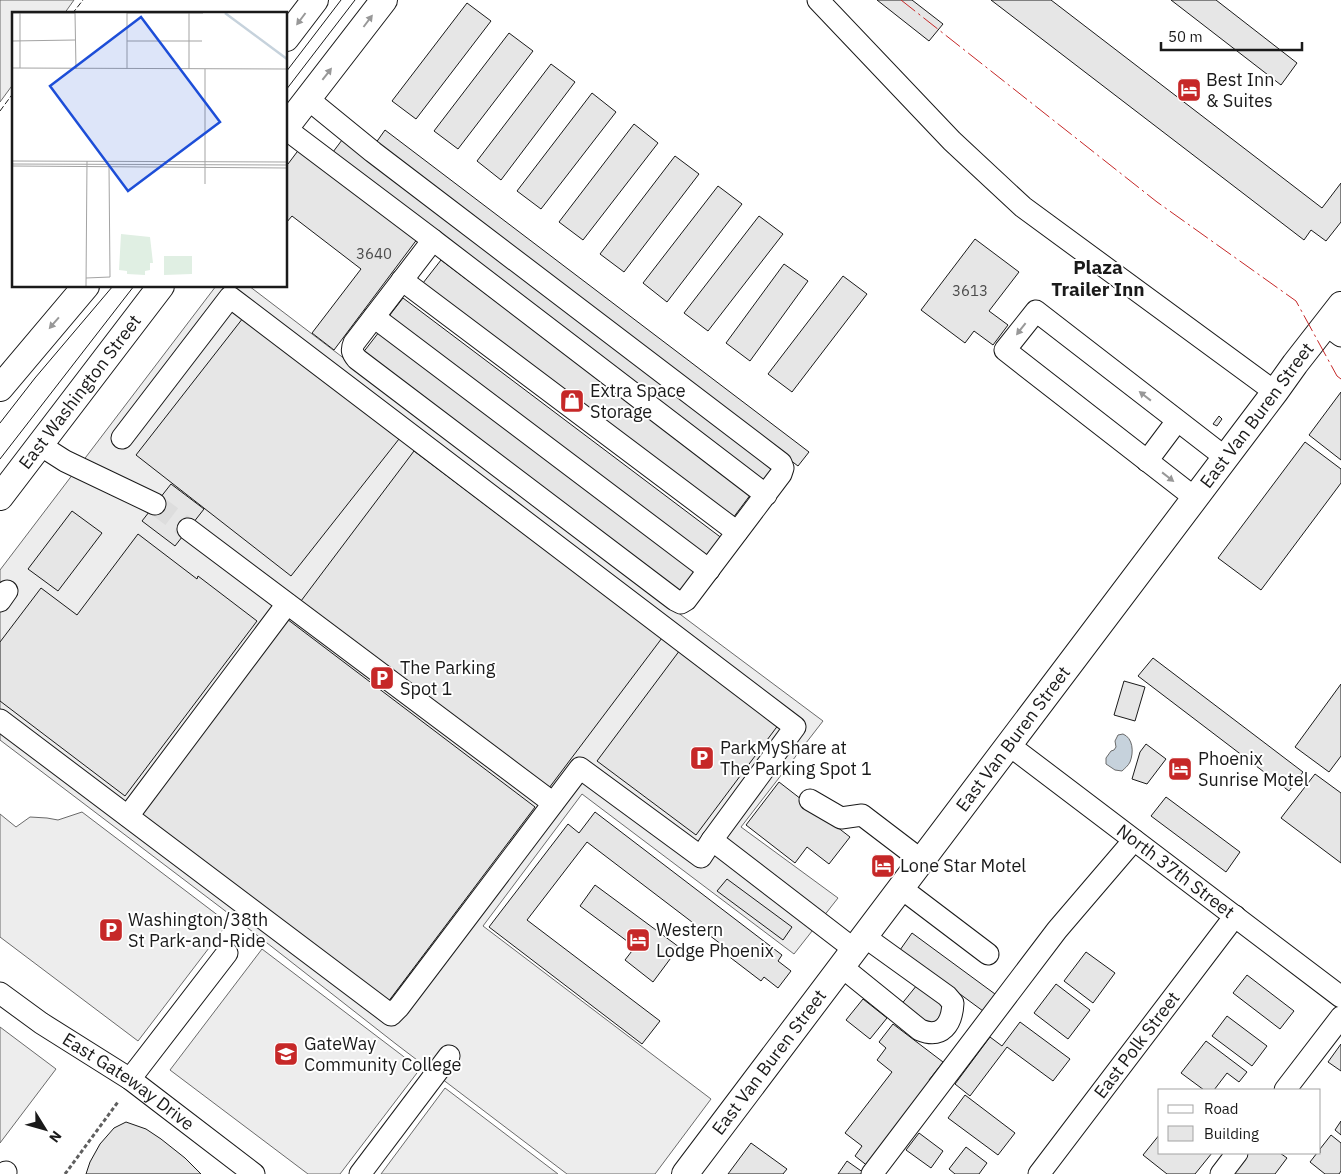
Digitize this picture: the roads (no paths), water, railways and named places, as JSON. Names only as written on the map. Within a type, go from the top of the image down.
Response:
[{"type":"main road","points":[[288,35],[315,0]]},
{"type":"main road","points":[[288,125],[384,0]]},
{"type":"main road","points":[[0,388],[84,288]]},
{"type":"main road","name":"East Washington Street","points":[[0,497],[160,288]]},
{"type":"main road","name":"East Van Buren Street","points":[[685,1174],[1295,364],[1336,322]]},
{"type":"street","points":[[818,0],[952,141],[1023,207],[1275,392]]},
{"type":"street","points":[[308,99],[373,152],[781,463],[783,468],[781,474],[686,600],[681,603],[675,600],[357,359],[353,354],[354,343],[433,240]]},
{"type":"street","points":[[288,130],[766,495]]},
{"type":"street","points":[[402,280],[737,532]]},
{"type":"street","points":[[0,720],[391,1015],[580,768],[701,856],[795,727],[230,297],[122,438]]},
{"type":"street","points":[[1195,498],[1005,350],[1036,311],[1226,458]]},
{"type":"street","points":[[374,317],[708,570]]},
{"type":"street","points":[[1147,461],[1177,421]]},
{"type":"street","points":[[40,446],[65,461],[155,504]]},
{"type":"street","points":[[188,530],[553,803]]},
{"type":"street","points":[[128,816],[287,604]]},
{"type":"street","name":"North 37th Street","points":[[1009,745],[1341,997]]},
{"type":"street","points":[[810,800],[840,818],[862,815],[921,860]]},
{"type":"street","points":[[712,840],[854,951]]},
{"type":"street","points":[[872,1174],[1057,930],[1134,840]]},
{"type":"street","points":[[901,888],[988,954]]},
{"type":"street","name":"East Polk Street","points":[[1039,1174],[1235,916]]},
{"type":"street","points":[[130,1080],[227,953]]},
{"type":"street","name":"East Gateway Drive","points":[[0,993],[42,1023],[130,1080],[254,1174]]},
{"type":"street","points":[[1286,1089],[1341,1017]]},
{"type":"street","points":[[360,1174],[449,1056]]},
{"type":"street","points":[[1221,1174],[1236,1154]]},
{"type":"tunnel","points":[[155,504],[188,529]]},
{"type":"tram line","points":[[288,69],[341,0]]},
{"type":"tram line","points":[[288,87],[355,0]]},
{"type":"tram line","points":[[0,423],[35,378],[111,288]]},
{"type":"tram line","points":[[0,459],[132,288]]},
{"type":"place","name":"Best Inn & Suites","points":[[1189,90]]},
{"type":"place","name":"Extra Space Storage","points":[[572,401]]},
{"type":"place","name":"The Parking Spot 1","points":[[382,678]]},
{"type":"place","name":"ParkMyShare at The Parking Spot 1","points":[[702,758]]},
{"type":"place","name":"Phoenix Sunrise Motel","points":[[1180,769]]},
{"type":"place","name":"Lone Star Motel","points":[[883,866]]},
{"type":"place","name":"Washington/38th St Park-and-Ride","points":[[111,930]]},
{"type":"place","name":"Western Lodge Phoenix","points":[[638,940]]},
{"type":"place","name":"GateWay Community College","points":[[286,1054]]},
{"type":"district","name":"Plaza Trailer Inn","points":[[1098,278]]}]
